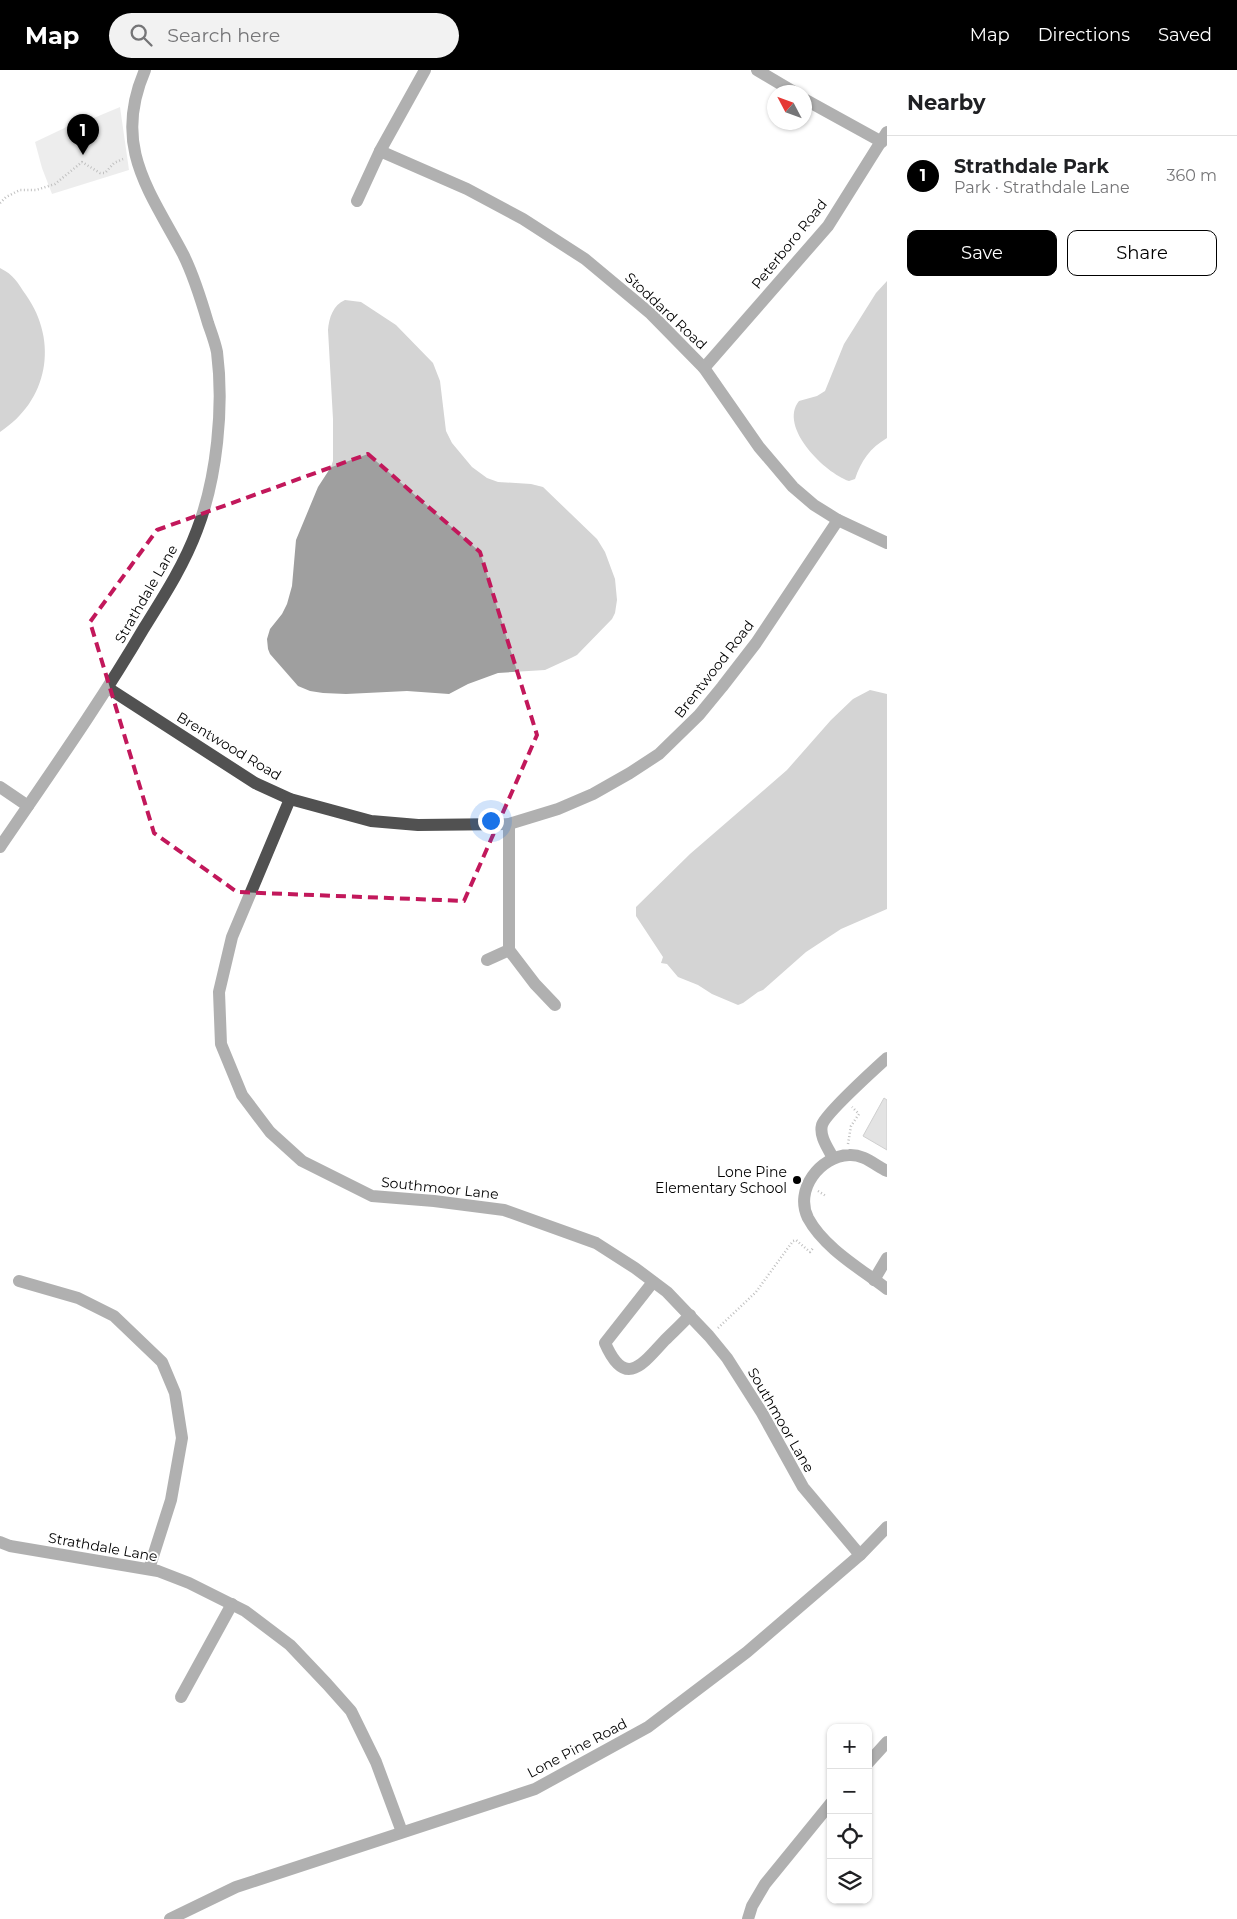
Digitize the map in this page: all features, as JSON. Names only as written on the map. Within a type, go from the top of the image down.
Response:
[{"type":"street","name":"Strathdale Lane","points":[[0,847],[108,688],[180,569],[197,529],[210,487],[219,418],[217,350],[198,289],[184,256],[142,180],[135,155],[132,115],[138,85],[145,70]]},
{"type":"street","points":[[357,202],[380,151],[425,70]]},
{"type":"street","points":[[757,70],[782,85]]},
{"type":"street","points":[[812,103],[884,137]]},
{"type":"street","name":"Peterboro Road","points":[[704,368],[828,226],[884,137]]},
{"type":"street","name":"Stoddard Road","points":[[380,151],[420,167],[475,193],[523,219],[585,258],[651,314],[704,368],[759,447],[793,487],[814,505],[838,520],[887,543]]},
{"type":"street","name":"Brentwood Road","points":[[108,688],[255,783],[290,799],[371,822],[418,825],[509,824],[558,809],[592,794],[630,773],[658,754],[699,715],[756,643],[838,520]]},
{"type":"street","points":[[0,787],[28,806]]},
{"type":"street","name":"Southmoor Lane","points":[[290,799],[232,938],[219,992],[221,1044],[242,1095],[270,1132],[302,1161],[372,1196],[434,1200],[504,1210],[596,1243],[667,1292],[690,1315],[727,1358],[757,1405],[803,1487],[860,1555]]},
{"type":"street","points":[[509,824],[509,950],[535,984],[556,1005]]},
{"type":"street","points":[[487,960],[509,950]]},
{"type":"street","points":[[831,1154],[822,1134],[822,1124],[887,1058]]},
{"type":"street","points":[[831,1154],[861,1156],[887,1171]]},
{"type":"street","points":[[831,1154],[812,1176],[806,1187],[804,1203],[807,1216],[821,1238],[887,1290]]},
{"type":"street","points":[[874,1280],[887,1258]]},
{"type":"street","points":[[19,1281],[78,1298],[114,1316],[162,1362],[175,1393],[182,1438],[171,1500],[149,1569]]},
{"type":"street","points":[[653,1282],[605,1343],[611,1357],[620,1365],[629,1369],[637,1369],[690,1315]]},
{"type":"street","name":"Lone Pine Road","points":[[170,1919],[236,1887],[535,1789],[648,1727],[747,1652],[860,1555],[887,1527]]},
{"type":"street","name":"Strathdale Lane","points":[[0,1542],[10,1546],[149,1569],[189,1583],[245,1611],[290,1645],[351,1711],[376,1762],[402,1832]]},
{"type":"street","points":[[181,1697],[232,1604]]},
{"type":"street","points":[[872,1759],[887,1742]]},
{"type":"street","points":[[748,1919],[752,1906],[765,1884],[827,1808]]},
{"type":"path","points":[[0,203],[6,197],[20,190],[36,190],[55,184],[82,162],[100,174],[105,173],[114,163],[135,155]]},
{"type":"path","points":[[844,1100],[859,1114],[851,1126],[848,1145]]},
{"type":"path","points":[[831,1154],[837,1146],[854,1146]]},
{"type":"path","points":[[709,1336],[756,1292],[793,1241],[796,1240],[810,1252],[815,1246],[810,1240]]},
{"type":"highlighted area","points":[[368,454],[480,552],[537,735],[464,901],[237,892],[154,833],[90,622],[157,530]]},
{"type":"shaded area","points":[[120,107],[129,170],[52,194],[35,142],[75,123],[77,125]]},
{"type":"shaded area","points":[[0,268],[15,279],[36,313],[43,332],[45,351],[43,370],[38,387],[29,404],[16,419],[0,432]]},
{"type":"shaded area","points":[[887,281],[887,438],[871,451],[860,466],[855,479],[849,481],[828,469],[807,448],[799,436],[794,412],[799,401],[817,396],[825,391],[844,344],[876,293]]},
{"type":"shaded area","points":[[345,300],[361,302],[396,325],[433,363],[440,381],[446,431],[452,443],[472,467],[487,478],[498,482],[531,484],[543,487],[597,539],[605,552],[615,579],[617,600],[615,613],[612,619],[577,655],[545,670],[498,673],[468,684],[449,694],[407,691],[346,694],[310,691],[298,686],[270,654],[267,639],[270,629],[282,614],[292,586],[296,540],[318,487],[333,461],[333,419],[328,330],[332,312],[337,305]]},
{"type":"shaded area","points":[[870,690],[887,694],[887,909],[841,929],[806,952],[763,990],[738,1005],[678,977],[667,964],[661,963],[663,957],[636,916],[636,907],[690,854],[787,770],[831,720],[853,699]]},
{"type":"building","points":[[884,1098],[887,1100],[887,1150],[863,1136]]},
{"type":"place","name":"Strathdale Park","points":[[83,155]]},
{"type":"place","name":"Lone Pine Elementary School","points":[[797,1180]]}]
